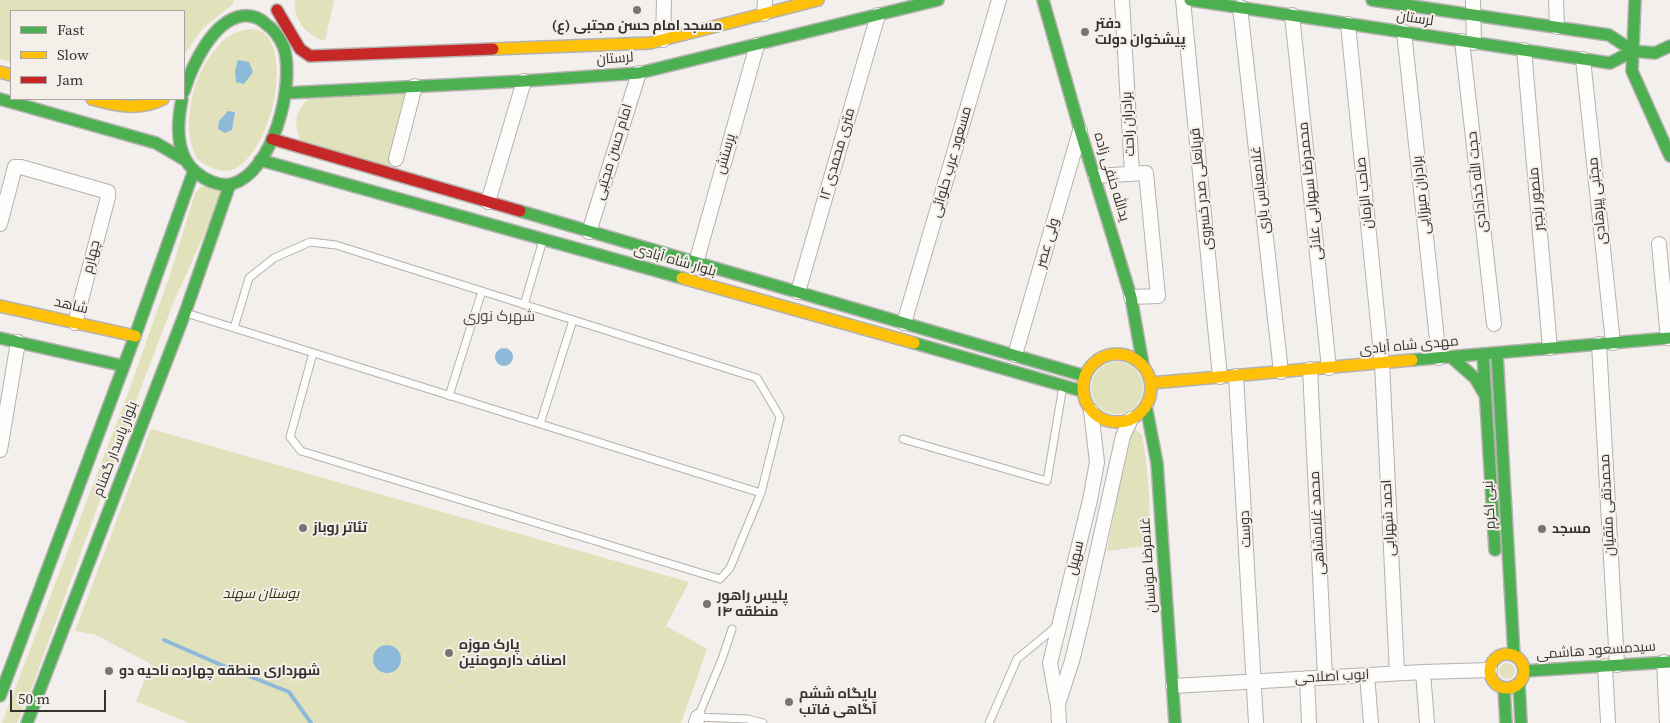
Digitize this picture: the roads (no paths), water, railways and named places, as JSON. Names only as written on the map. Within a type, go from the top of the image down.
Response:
[{"type":"main road","name":"لرستان","points":[[279,5],[300,49],[310,56],[650,43],[764,7],[818,0]]},
{"type":"main road","name":"لرستان","points":[[286,93],[524,81],[638,73],[938,0]]},
{"type":"main road","name":"یدالله حنفی زاده","points":[[1043,0],[1131,297],[1143,365]]},
{"type":"main road","name":"لرستان","points":[[1190,0],[1610,63],[1633,51]]},
{"type":"main road","name":"لرستان","points":[[1372,0],[1422,4],[1473,14],[1609,35],[1633,51],[1655,53],[1670,46]]},
{"type":"main road","points":[[1635,0],[1632,71],[1670,156]]},
{"type":"main road","points":[[272,26],[279,5]]},
{"type":"main road","points":[[0,99],[156,143],[185,160],[202,177],[221,185],[230,184],[239,180],[260,160],[279,122],[286,93],[287,68],[286,55],[272,26],[258,18],[240,13],[208,42],[199,54],[185,88]]},
{"type":"main road","points":[[185,77],[192,69]]},
{"type":"main road","points":[[95,100],[119,107],[135,108],[155,104],[161,100]]},
{"type":"main road","points":[[182,100],[178,126],[185,160]]},
{"type":"main road","name":"بلوار شاه آبادی","points":[[272,139],[1085,376]]},
{"type":"main road","name":"بلوار شاه آبادی","points":[[260,160],[1082,391]]},
{"type":"main road","name":"بلوار پاسدار گمنام","points":[[0,696],[124,366],[194,170]]},
{"type":"main road","name":"بلوار پاسدار گمنام","points":[[26,723],[185,313],[230,184]]},
{"type":"main road","name":"شاهد","points":[[0,306],[135,336]]},
{"type":"main road","points":[[0,338],[124,366]]},
{"type":"main road","name":"مهدی شاه آبادی","points":[[1151,383],[1669,338]]},
{"type":"main road","points":[[1114,353],[1130,356],[1143,365],[1151,383],[1151,395],[1140,414],[1121,422],[1110,422],[1100,418],[1091,411],[1085,402],[1082,391],[1087,370],[1094,361],[1114,353]]},
{"type":"main road","name":"نبی اکرم","points":[[1497,353],[1514,655]]},
{"type":"main road","name":"نبی اکرم","points":[[1483,354],[1496,566]]},
{"type":"main road","points":[[1445,358],[1475,378],[1486,396]]},
{"type":"main road","name":"غلامرضا مونسان","points":[[1146,406],[1157,463],[1175,723]]},
{"type":"main road","points":[[1520,683],[1510,688],[1504,688],[1495,683],[1490,670],[1501,650],[1514,655],[1522,662],[1524,671],[1520,683],[1522,723]]},
{"type":"main road","name":"سیدمسعود هاشمی","points":[[1524,671],[1667,662]]},
{"type":"main road","points":[[1504,688],[1506,723]]},
{"type":"street","points":[[663,40],[664,0]]},
{"type":"street","name":"مسعود عرب حلوائی","points":[[904,323],[999,0]]},
{"type":"street","name":"برادران راحت","points":[[1122,0],[1132,174],[1146,173],[1158,296],[1131,297]]},
{"type":"street","name":"قربانعلی صدر خسروی","points":[[1183,0],[1220,377]]},
{"type":"street","name":"حجت الله خدادادی","points":[[1473,0],[1473,14],[1468,42],[1494,324]]},
{"type":"street","points":[[1556,0],[1557,27]]},
{"type":"street","name":"غلامعباس یاری","points":[[1240,8],[1281,372]]},
{"type":"street","name":"۱۲ متری محمدی","points":[[798,292],[878,15]]},
{"type":"street","name":"محمدرضا سهرابی علائی","points":[[1292,15],[1329,368]]},
{"type":"street","name":"صاحب الزمان","points":[[1348,24],[1382,363]]},
{"type":"street","name":"برادران میرزایی","points":[[1404,32],[1445,358]]},
{"type":"street","name":"پرستش","points":[[696,263],[757,45]]},
{"type":"street","name":"منصور رنجبر","points":[[1524,50],[1550,348]]},
{"type":"street","name":"مجتبی پیرهادی","points":[[1583,59],[1606,344]]},
{"type":"street","name":"امام حسن مجتبی","points":[[589,232],[638,73]]},
{"type":"street","points":[[488,202],[524,81]]},
{"type":"street","points":[[396,159],[415,86]]},
{"type":"street","name":"ولی عصر","points":[[1014,356],[1080,130]]},
{"type":"street","name":"چهارم","points":[[0,224],[15,167],[21,166],[108,192],[75,323]]},
{"type":"street","points":[[1094,176],[1132,174]]},
{"type":"street","points":[[1659,244],[1669,338]]},
{"type":"street","points":[[0,450],[18,342]]},
{"type":"street","name":"محمدتقی متقیان","points":[[1606,344],[1611,666],[1608,723]]},
{"type":"street","name":"احمد شهرابی","points":[[1382,363],[1397,673]]},
{"type":"street","name":"محمد غلامشاهی","points":[[1310,370],[1326,677]]},
{"type":"street","name":"دوست","points":[[1236,376],[1256,723]]},
{"type":"street","name":"سهیل","points":[[1059,723],[1058,704],[1050,663],[1090,500],[1097,462],[1091,411]]},
{"type":"street","name":"سهیل","points":[[1058,704],[1072,661],[1082,620],[1123,436],[1131,419]]},
{"type":"street","points":[[1667,662],[1667,723]]},
{"type":"street","name":"ایوب اصلاحی","points":[[1173,686],[1397,673],[1490,670]]},
{"type":"street","points":[[1423,672],[1427,723]]},
{"type":"street","points":[[1367,675],[1371,723]]},
{"type":"street","points":[[1307,678],[1309,723]]},
{"type":"lane","points":[[524,305],[543,239]]},
{"type":"lane","points":[[234,328],[249,278],[274,258],[310,242],[336,245],[757,378],[780,417],[761,493],[730,568],[720,579],[301,451],[290,437],[313,353]]},
{"type":"lane","points":[[449,396],[482,291]]},
{"type":"lane","points":[[185,313],[761,493]]},
{"type":"lane","points":[[540,424],[573,320]]},
{"type":"lane","points":[[903,439],[1047,480],[1063,386]]},
{"type":"lane","points":[[989,723],[1017,659],[1061,623]]},
{"type":"lane","points":[[732,629],[697,720],[748,719],[763,723]]},
{"type":"water","points":[[238,60],[249,62],[253,72],[244,84],[236,82],[235,70]]},
{"type":"water","points":[[228,111],[235,112],[232,130],[225,133],[218,129],[219,121]]},
{"type":"water","points":[[504,348],[510,351],[513,357],[510,363],[504,366],[498,363],[495,357],[498,351]]},
{"type":"water","points":[[387,645],[397,649],[401,659],[397,669],[387,673],[377,669],[373,659],[377,649]]},
{"type":"waterway","points":[[164,640],[289,692],[311,723]]},
{"type":"place","name":"مسجد امام حسن مجتبی (ع)","points":[[637,10]]},
{"type":"place","name":"دفتر پیشخوان دولت","points":[[1085,32]]},
{"type":"place","name":"تئاتر روباز","points":[[303,528]]},
{"type":"place","name":"مسجد","points":[[1542,529]]},
{"type":"place","name":"پلیس راهور منطقه ۱۴","points":[[707,604]]},
{"type":"place","name":"پارک موزه اصناف دارمومنین","points":[[449,653]]},
{"type":"place","name":"شهرداری منطقه چهارده ناحیه دو","points":[[109,671]]},
{"type":"place","name":"پایگاه ششم آگاهی فاتب","points":[[789,702]]},
{"type":"district","name":"شهرک نوری","points":[[499,317]]},
{"type":"park label","name":"بوستان سهند","points":[[261,594]]}]
